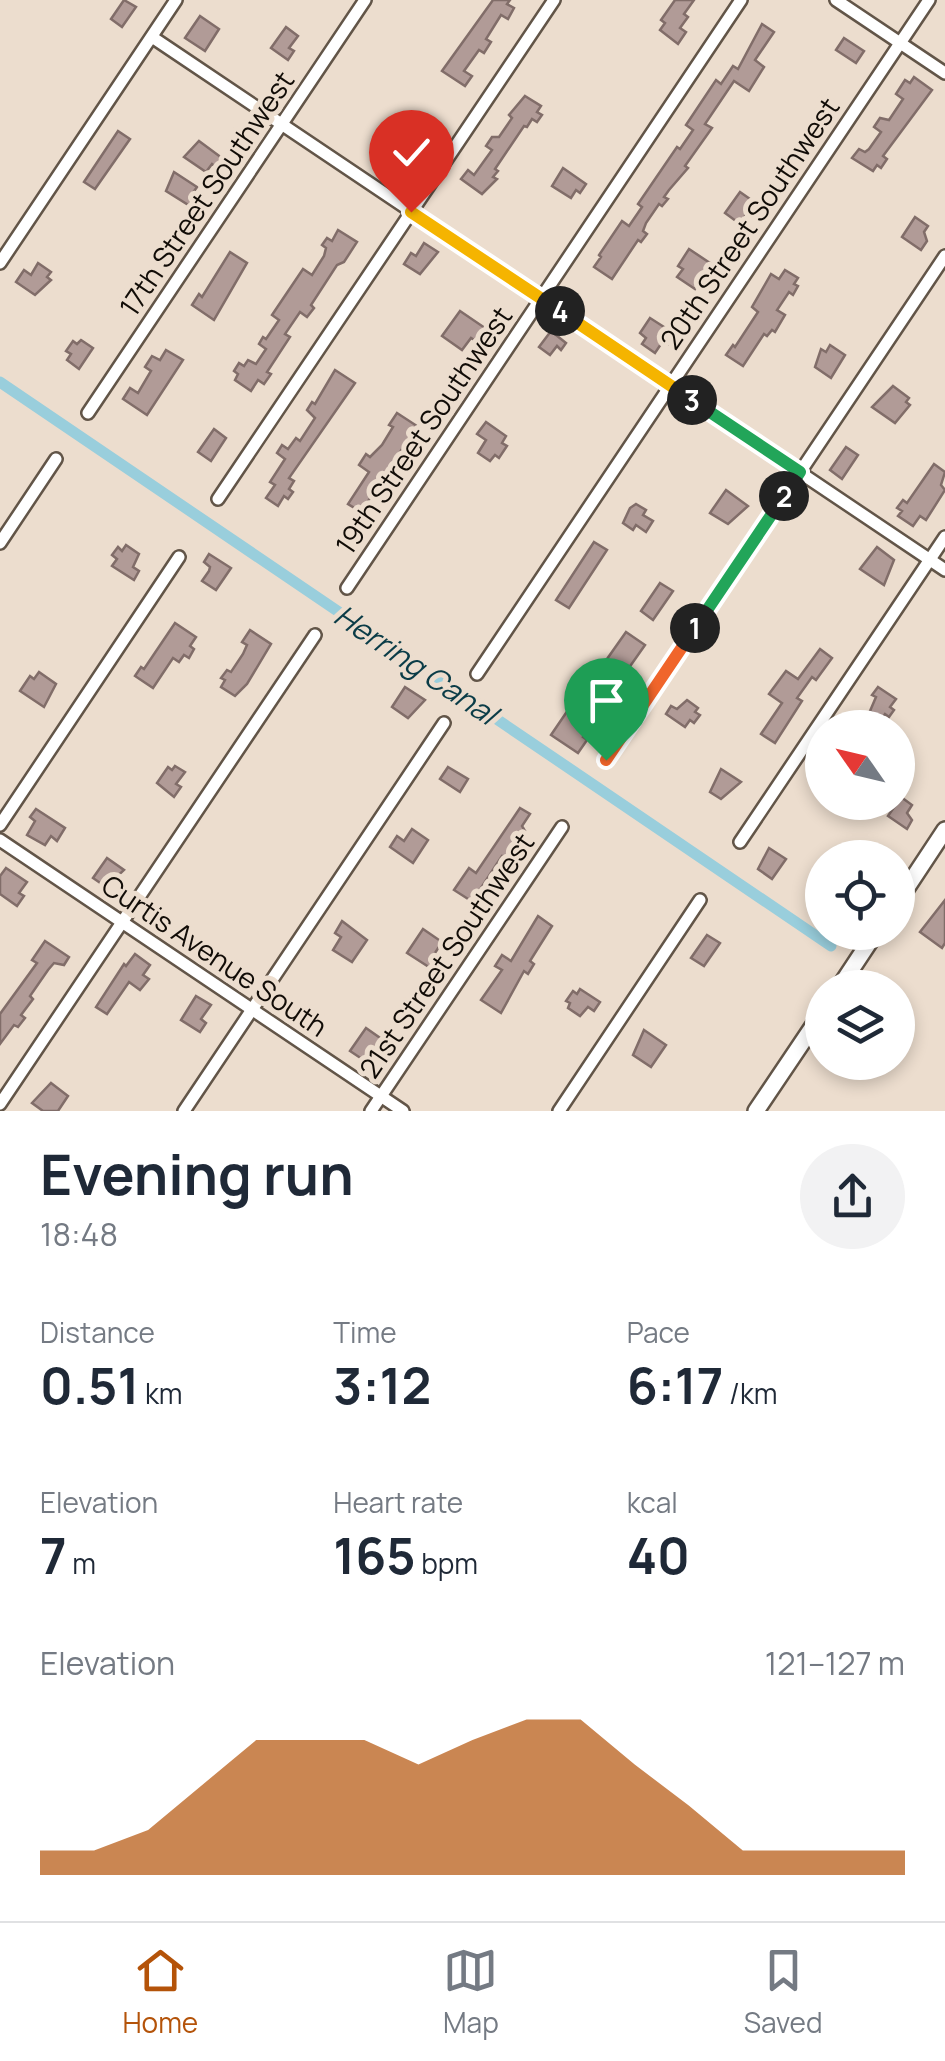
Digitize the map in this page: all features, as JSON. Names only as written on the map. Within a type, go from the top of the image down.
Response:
[{"type":"street","name":"17th Street Southwest","points":[[88,413],[365,0]]},
{"type":"street","points":[[218,499],[554,0]]},
{"type":"street","name":"19th Street Southwest","points":[[347,588],[741,0]]},
{"type":"street","points":[[836,0],[945,74]]},
{"type":"street","name":"20th Street Southwest","points":[[477,674],[929,0]]},
{"type":"street","points":[[0,263],[152,38],[172,1]]},
{"type":"street","points":[[152,38],[945,570]]},
{"type":"street","points":[[606,760],[945,256]]},
{"type":"street","points":[[0,543],[56,460]]},
{"type":"street","points":[[740,842],[945,537]]},
{"type":"street","points":[[0,824],[179,556]]},
{"type":"street","points":[[0,1104],[315,635]]},
{"type":"street","points":[[184,1111],[444,724]]},
{"type":"street","name":"21st Street Southwest","points":[[371,1111],[562,827]]},
{"type":"street","points":[[915,875],[945,830]]},
{"type":"street","name":"Curtis Avenue South","points":[[0,840],[403,1111]]},
{"type":"street","points":[[559,1111],[700,900]]},
{"type":"street","points":[[756,1111],[805,1038]]},
{"type":"building","points":[[124,0],[136,7],[122,27],[111,19]]},
{"type":"building","points":[[493,0],[510,0],[507,4],[514,8],[508,19],[501,15],[486,39],[491,42],[484,53],[479,50],[464,71],[472,76],[465,86],[442,71]]},
{"type":"building","points":[[675,0],[694,0],[684,14],[688,17],[680,28],[686,32],[678,44],[660,30],[665,23],[661,20]]},
{"type":"building","points":[[200,16],[219,29],[205,51],[185,38]]},
{"type":"building","points":[[762,24],[774,32],[755,60],[764,67],[749,91],[734,81],[705,124],[712,128],[685,166],[688,168],[664,197],[668,199],[662,206],[659,204],[646,223],[643,231],[647,234],[641,242],[638,240],[612,279],[594,267],[599,255],[622,221],[629,226],[642,207],[638,204],[693,130],[686,125],[716,80],[721,84],[733,66],[738,69]]},
{"type":"building","points":[[286,27],[298,36],[289,48],[294,51],[288,60],[271,48]]},
{"type":"building","points":[[844,38],[864,51],[856,63],[836,50]]},
{"type":"building","points":[[914,77],[932,90],[883,156],[887,159],[881,168],[877,165],[873,171],[852,158],[859,149],[869,149],[881,132],[874,127],[880,118],[889,120],[903,99],[896,94],[905,80],[910,83]]},
{"type":"building","points":[[525,96],[541,106],[537,112],[542,115],[537,122],[532,119],[524,126],[495,169],[498,171],[493,177],[497,179],[482,194],[461,179],[468,170],[474,175],[492,150],[486,146],[492,137],[499,137],[512,118],[509,115]]},
{"type":"building","points":[[118,131],[130,139],[95,189],[84,182]]},
{"type":"building","points":[[199,141],[222,158],[206,172],[184,157]]},
{"type":"building","points":[[393,146],[414,160],[407,170],[402,166],[395,177],[379,166],[382,161],[378,158],[383,150],[388,153]]},
{"type":"building","points":[[563,168],[586,184],[571,198],[552,186]]},
{"type":"building","points":[[174,172],[197,187],[190,206],[166,191]]},
{"type":"building","points":[[740,192],[760,206],[753,215],[748,211],[740,224],[725,213]]},
{"type":"building","points":[[915,217],[928,226],[924,232],[927,241],[921,250],[902,237]]},
{"type":"building","points":[[338,230],[357,242],[344,262],[337,265],[307,317],[300,312],[285,334],[290,337],[267,372],[271,374],[264,384],[258,380],[251,391],[235,380],[238,374],[234,371],[239,363],[244,366],[248,360],[256,364],[266,349],[259,344],[279,320],[272,315],[303,269],[312,275],[324,256],[326,248],[322,245],[327,238],[332,241]]},
{"type":"building","points":[[424,243],[438,252],[420,274],[404,264],[411,253],[416,256]]},
{"type":"building","points":[[689,249],[719,269],[711,281],[704,275],[695,289],[677,277],[683,269],[678,266]]},
{"type":"building","points":[[230,252],[247,263],[214,320],[192,305],[199,294],[202,297]]},
{"type":"building","points":[[38,263],[51,272],[47,277],[51,280],[35,295],[16,282],[24,270],[31,275]]},
{"type":"building","points":[[785,270],[798,278],[794,284],[798,286],[777,310],[785,315],[775,332],[764,334],[743,366],[726,355],[758,312],[752,307],[771,274],[779,279]]},
{"type":"building","points":[[460,311],[485,328],[476,341],[471,338],[462,350],[442,336]]},
{"type":"building","points":[[650,318],[675,334],[668,344],[663,341],[655,353],[642,344],[646,338],[640,333]]},
{"type":"building","points":[[551,331],[566,343],[550,355],[539,347]]},
{"type":"building","points":[[81,340],[93,348],[79,369],[67,360],[71,354],[66,351],[73,341],[77,344]]},
{"type":"building","points":[[830,345],[845,355],[831,378],[815,367],[821,349],[826,352]]},
{"type":"building","points":[[166,350],[183,360],[147,415],[123,399],[130,388],[138,393],[151,371],[145,367],[152,356],[160,360]]},
{"type":"building","points":[[335,370],[355,383],[289,478],[294,481],[289,489],[293,492],[288,499],[284,496],[278,506],[266,498],[275,485],[270,482],[285,459],[277,453],[282,445],[288,449],[296,438],[300,441],[315,418],[307,410],[312,402],[315,404]]},
{"type":"building","points":[[893,386],[909,398],[906,402],[910,405],[895,423],[872,407]]},
{"type":"building","points":[[397,413],[417,426],[361,512],[348,504],[369,472],[359,465],[366,454],[370,457],[382,445]]},
{"type":"building","points":[[486,422],[506,436],[502,443],[507,446],[499,458],[495,455],[490,461],[478,453],[486,440],[477,434]]},
{"type":"building","points":[[214,429],[226,438],[211,461],[198,452]]},
{"type":"building","points":[[846,447],[858,455],[842,479],[830,470]]},
{"type":"building","points":[[934,464],[945,472],[941,485],[945,490],[926,520],[920,516],[913,526],[898,516],[902,511],[897,508],[903,500],[907,503]]},
{"type":"building","points":[[726,490],[748,506],[728,524],[710,513]]},
{"type":"building","points":[[636,504],[653,521],[646,532],[623,523]]},
{"type":"building","points":[[594,542],[607,550],[569,608],[556,600]]},
{"type":"building","points":[[126,545],[139,554],[133,567],[139,571],[134,580],[112,566],[117,559],[112,555],[118,547],[122,551]]},
{"type":"building","points":[[877,547],[894,560],[884,585],[860,569]]},
{"type":"building","points":[[209,554],[231,568],[216,590],[202,581],[209,571],[204,562]]},
{"type":"building","points":[[660,583],[673,591],[653,620],[641,611]]},
{"type":"building","points":[[175,623],[196,637],[190,646],[194,649],[189,658],[184,655],[179,662],[173,658],[153,688],[135,676]]},
{"type":"building","points":[[250,630],[271,644],[247,684],[235,696],[221,687],[225,680],[221,678],[227,670],[231,672],[243,654],[247,645],[242,642]]},
{"type":"building","points":[[626,632],[645,645],[626,672],[607,659]]},
{"type":"building","points":[[820,649],[832,658],[797,698],[802,701],[775,743],[761,734],[782,703],[769,694],[786,671],[798,679]]},
{"type":"building","points":[[39,672],[56,684],[44,707],[20,691],[30,676],[34,679]]},
{"type":"building","points":[[405,687],[425,700],[408,718],[392,707]]},
{"type":"building","points":[[878,687],[896,699],[890,707],[894,710],[870,710],[876,697],[872,695]]},
{"type":"building","points":[[687,700],[698,708],[695,712],[700,715],[685,727],[666,714],[671,706],[677,709]]},
{"type":"building","points":[[568,710],[591,726],[578,753],[551,735]]},
{"type":"building","points":[[175,766],[185,772],[176,784],[181,787],[174,797],[157,783],[168,767],[172,770]]},
{"type":"building","points":[[448,767],[468,779],[460,792],[440,779]]},
{"type":"building","points":[[721,769],[741,782],[721,799],[710,792]]},
{"type":"building","points":[[520,808],[530,814],[522,826],[525,831],[507,857],[502,856],[479,891],[483,893],[476,904],[454,890],[469,868],[476,873]]},
{"type":"building","points":[[36,809],[65,828],[57,841],[51,836],[45,845],[27,835],[35,821],[30,817]]},
{"type":"building","points":[[894,820],[912,820],[907,829]]},
{"type":"building","points":[[412,829],[428,840],[413,863],[390,847],[397,836],[404,841]]},
{"type":"building","points":[[769,848],[786,859],[772,879],[758,869]]},
{"type":"building","points":[[107,858],[124,870],[106,887],[93,878]]},
{"type":"building","points":[[6,868],[27,882],[19,893],[24,896],[17,906],[0,894],[0,876]]},
{"type":"building","points":[[945,900],[945,943],[942,948],[920,932]]},
{"type":"building","points":[[538,916],[552,926],[530,961],[534,964],[528,974],[524,971],[501,1013],[481,1000],[502,970],[495,966],[502,955],[511,961]]},
{"type":"building","points":[[342,921],[367,940],[352,962],[333,950],[341,937],[335,933]]},
{"type":"building","points":[[423,929],[442,942],[435,953],[440,957],[432,969],[407,953]]},
{"type":"building","points":[[707,935],[720,943],[704,966],[691,958]]},
{"type":"building","points":[[45,941],[69,957],[64,965],[54,963],[48,970],[30,996],[33,999],[21,1015],[25,1018],[18,1027],[14,1025],[0,1044],[0,1014],[37,963],[32,960]]},
{"type":"building","points":[[135,954],[150,965],[143,975],[149,979],[140,990],[129,982],[107,1014],[96,1007]]},
{"type":"building","points":[[580,989],[600,1002],[594,1011],[588,1007],[580,1016],[568,1008],[570,1003],[566,1001],[573,991],[577,994]]},
{"type":"building","points":[[196,996],[211,1005],[201,1019],[206,1023],[200,1032],[181,1020]]},
{"type":"building","points":[[366,1028],[383,1040],[371,1065],[350,1051]]},
{"type":"building","points":[[644,1030],[666,1045],[651,1067],[633,1055]]},
{"type":"building","points":[[51,1083],[68,1096],[58,1111],[43,1111],[32,1103]]},
{"type":"waterway","name":"Herring Canal","points":[[0,382],[805,928]]},
{"type":"route","points":[[411,212],[800,472],[606,760]]}]
